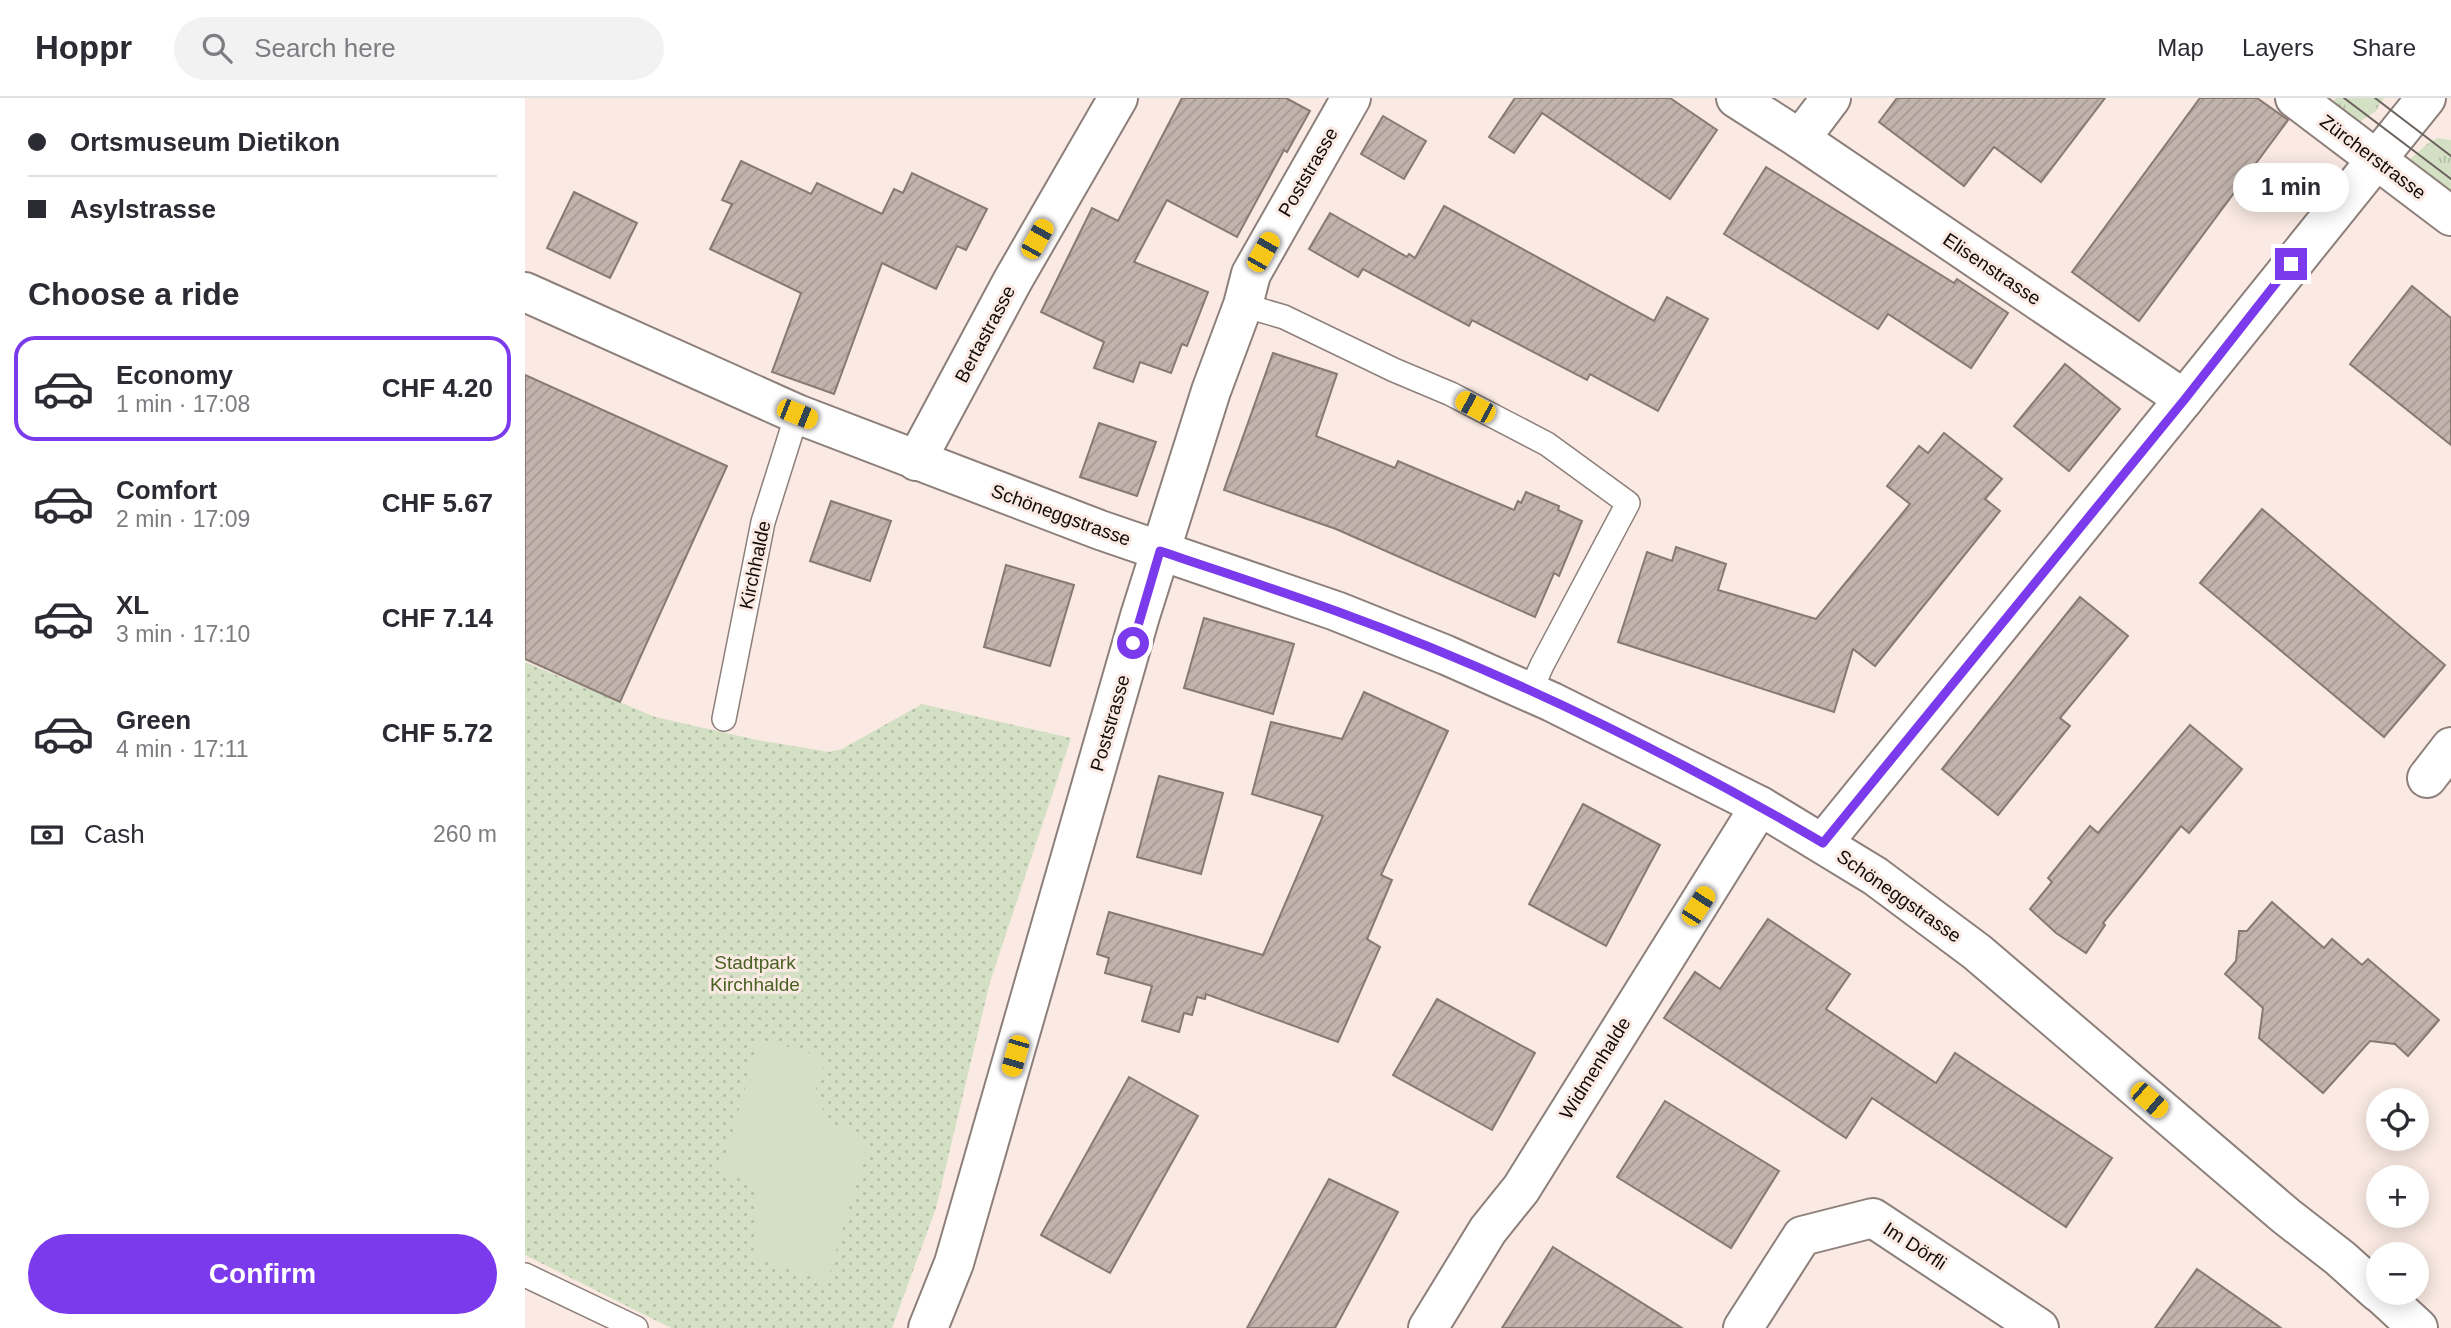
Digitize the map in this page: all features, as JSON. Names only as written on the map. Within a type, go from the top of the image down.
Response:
[{"type":"street","name":"Bertastrasse","points":[[916,461],[1013,280],[1118,98]]},
{"type":"street","name":"Poststrasse","points":[[928,1328],[958,1251],[1160,551],[1251,274],[1351,98]]},
{"type":"street","name":"Elisenstrasse","points":[[1736,98],[2185,399]]},
{"type":"street","points":[[1800,139],[1831,98]]},
{"type":"street","name":"Zürcherstrasse","points":[[2295,98],[2451,216]]},
{"type":"street","points":[[1823,843],[2426,98]]},
{"type":"street","points":[[2434,98],[2451,111]]},
{"type":"street","name":"Schöneggstrasse","points":[[525,292],[797,414],[916,461],[1160,551],[1336,611],[1530,692],[1647,747],[1760,806],[1875,876],[1977,952],[2366,1281]]},
{"type":"street","points":[[2427,778],[2451,747]]},
{"type":"street","name":"Widmenhalde","points":[[1428,1328],[1488,1230],[1521,1189],[1760,806]]},
{"type":"street","name":"Im Dörfli","points":[[1743,1328],[1802,1236],[1873,1218],[2039,1328]]},
{"type":"street","name":"Schöneggstrasse","points":[[2393,1305],[2419,1328]]},
{"type":"lane","points":[[1243,305],[1283,317],[1451,394],[1547,444],[1628,503],[1530,692]]},
{"type":"lane","name":"Kirchhalde","points":[[724,719],[764,522],[797,414]]},
{"type":"lane","points":[[525,1275],[636,1328]]},
{"type":"green space","points":[[2336,98],[2384,98],[2376,111],[2356,124],[2329,108]]},
{"type":"green space","points":[[2438,138],[2451,140],[2451,195],[2410,165],[2409,160]]},
{"type":"green space","name":"Stadtpark Kirchhalde","points":[[525,662],[655,717],[757,740],[829,752],[842,749],[922,704],[1071,738],[990,982],[936,1208],[892,1328],[671,1328],[525,1255]]},
{"type":"green space","points":[[759,1039],[827,1058],[814,1094],[831,1123],[869,1141],[827,1281],[753,1256],[758,1189],[722,1169]]},
{"type":"building","points":[[1182,98],[1286,98],[1310,111],[1287,152],[1284,150],[1237,237],[1167,200],[1134,262],[1208,292],[1187,346],[1182,344],[1171,373],[1140,362],[1133,382],[1094,368],[1104,342],[1041,312],[1092,208],[1118,221]]},
{"type":"building","points":[[1515,98],[1670,98],[1717,130],[1670,199],[1542,113],[1514,153],[1489,137]]},
{"type":"building","points":[[1897,98],[2105,98],[2041,182],[1994,147],[1964,186],[1879,122]]},
{"type":"building","points":[[2200,98],[2257,98],[2288,120],[2139,321],[2072,272]]},
{"type":"building","points":[[1383,116],[1426,141],[1404,179],[1361,154]]},
{"type":"building","points":[[741,161],[811,194],[817,183],[882,214],[894,189],[903,193],[912,173],[987,209],[966,250],[957,246],[936,289],[882,263],[834,394],[772,372],[801,293],[710,249],[732,204],[722,200]]},
{"type":"building","points":[[1766,167],[1954,283],[1957,279],[2008,313],[1971,368],[1888,314],[1878,329],[1724,234]]},
{"type":"building","points":[[574,192],[637,223],[610,278],[547,248]]},
{"type":"building","points":[[1444,206],[1654,321],[1667,297],[1708,319],[1658,411],[1590,374],[1587,380],[1472,320],[1469,326],[1363,269],[1358,277],[1309,249],[1330,213],[1407,257],[1409,254],[1415,258]]},
{"type":"building","points":[[2412,286],[2451,318],[2451,445],[2350,364]]},
{"type":"building","points":[[1273,353],[1337,374],[1316,436],[1395,468],[1398,461],[1514,510],[1526,492],[1559,506],[1558,510],[1582,521],[1559,576],[1554,573],[1535,617],[1336,529],[1224,490]]},
{"type":"building","points":[[2065,364],[2120,409],[2069,471],[2014,426]]},
{"type":"building","points":[[525,375],[727,466],[620,702],[525,659]]},
{"type":"building","points":[[1099,423],[1156,442],[1137,496],[1080,477]]},
{"type":"building","points":[[1944,433],[2002,479],[1985,499],[2000,511],[1875,666],[1853,649],[1834,712],[1618,642],[1647,552],[1672,561],[1676,547],[1726,564],[1718,590],[1816,619],[1910,504],[1887,486],[1919,446],[1928,453]]},
{"type":"building","points":[[831,501],[891,521],[870,581],[810,561]]},
{"type":"building","points":[[2262,509],[2445,665],[2384,737],[2200,583]]},
{"type":"building","points":[[1006,565],[1074,585],[1050,666],[984,647]]},
{"type":"building","points":[[2080,597],[2128,636],[2060,718],[2070,726],[1998,815],[1942,769]]},
{"type":"building","points":[[1204,618],[1294,644],[1273,714],[1184,688]]},
{"type":"building","points":[[1364,692],[1448,731],[1381,875],[1392,880],[1367,939],[1380,947],[1338,1042],[1206,994],[1205,999],[1197,997],[1192,1015],[1184,1013],[1179,1032],[1142,1021],[1152,986],[1105,973],[1109,958],[1097,954],[1109,912],[1263,955],[1323,816],[1252,794],[1271,722],[1342,739]]},
{"type":"building","points":[[2190,725],[2242,769],[2189,833],[2181,826],[2103,923],[2105,925],[2086,953],[2056,933],[2030,909],[2052,882],[2048,878],[2090,826],[2098,833]]},
{"type":"building","points":[[1159,776],[1223,793],[1201,874],[1137,857]]},
{"type":"building","points":[[1583,804],[1660,845],[1606,946],[1529,904]]},
{"type":"building","points":[[2272,902],[2324,948],[2332,939],[2362,965],[2368,959],[2439,1020],[2408,1056],[2395,1044],[2370,1041],[2323,1093],[2259,1038],[2263,1008],[2225,974],[2236,961],[2239,931],[2247,931]]},
{"type":"building","points":[[1768,919],[1850,974],[1826,1009],[1936,1083],[1955,1053],[2112,1158],[2066,1227],[1872,1098],[1846,1138],[1664,1018],[1695,972],[1720,989]]},
{"type":"building","points":[[1437,999],[1535,1053],[1492,1130],[1393,1075]]},
{"type":"building","points":[[1129,1077],[1198,1116],[1110,1273],[1041,1235]]},
{"type":"building","points":[[1665,1101],[1779,1171],[1731,1248],[1617,1177]]},
{"type":"building","points":[[1329,1179],[1398,1212],[1335,1328],[1247,1328]]},
{"type":"building","points":[[1553,1247],[1682,1328],[1502,1328]]},
{"type":"building","points":[[2197,1269],[2281,1328],[2155,1328]]},
{"type":"tram line","points":[[2344,98],[2451,179]]},
{"type":"tram line","points":[[2375,98],[2451,156]]},
{"type":"route","points":[[1133,643],[1160,551],[1336,611],[1446,655],[1647,747],[1760,806],[1823,843],[2185,399],[2291,264]]}]
